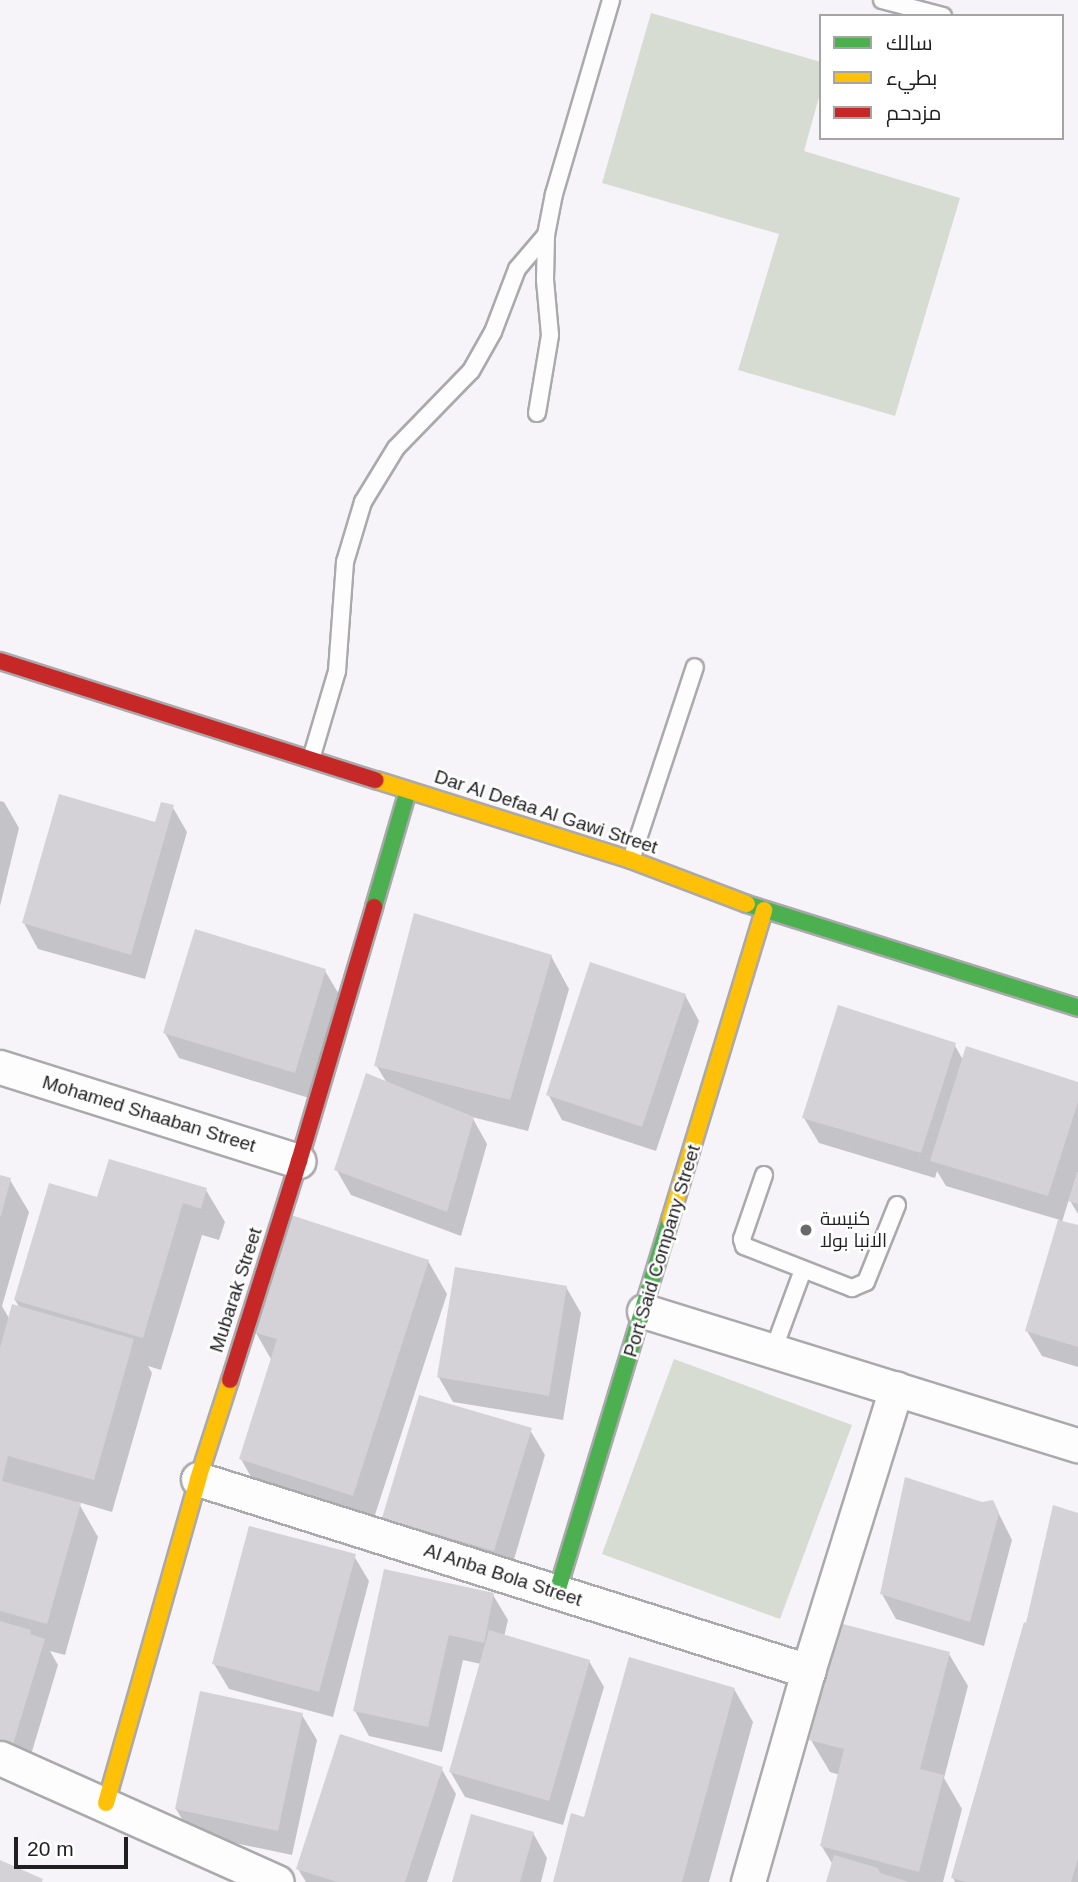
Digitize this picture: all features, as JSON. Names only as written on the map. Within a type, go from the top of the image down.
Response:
[{"type":"street","name":"Dar Al Defaa Al Gawi Street","points":[[0,661],[631,859],[764,910],[1078,1008]]},
{"type":"street","name":"Mubarak Street","points":[[106,1803],[198,1479],[299,1161],[408,790]]},
{"type":"street","name":"Port Said Company Street","points":[[557,1592],[764,910]]},
{"type":"street","name":"Mohamed Shaaban Street","points":[[0,1067],[299,1161]]},
{"type":"street","points":[[644,1311],[1078,1445]]},
{"type":"street","points":[[748,1882],[808,1671],[896,1388]]},
{"type":"street","name":"Al Anba Bola Street","points":[[198,1479],[808,1671]]},
{"type":"street","points":[[0,1758],[106,1803],[277,1882]]},
{"type":"lane","points":[[537,413],[550,335],[545,279],[546,235],[554,194],[611,0]]},
{"type":"lane","points":[[882,0],[935,14]]},
{"type":"lane","points":[[311,759],[337,671],[345,562],[363,502],[396,448],[471,370],[493,332],[517,270],[546,235]]},
{"type":"lane","points":[[631,859],[695,667]]},
{"type":"lane","points":[[764,1175],[742,1239],[744,1246],[852,1288],[862,1286],[897,1205]]},
{"type":"lane","points":[[773,1351],[803,1270]]},
{"type":"shaded area","points":[[651,13],[819,61],[819,97],[804,151],[960,198],[895,416],[738,370],[779,234],[602,183]]},
{"type":"shaded area","points":[[674,1359],[852,1425],[780,1619],[602,1554]]},
{"type":"building","points":[[59,794],[155,822],[161,802],[174,805],[131,955],[22,923]]},
{"type":"building","points":[[414,913],[552,955],[510,1100],[374,1066]]},
{"type":"building","points":[[195,929],[326,969],[295,1073],[163,1033]]},
{"type":"building","points":[[590,962],[686,994],[642,1127],[546,1095]]},
{"type":"building","points":[[838,1005],[956,1043],[921,1153],[802,1118]]},
{"type":"building","points":[[966,1046],[1078,1082],[1078,1102],[1048,1196],[930,1161]]},
{"type":"building","points":[[366,1073],[474,1117],[447,1212],[334,1170]]},
{"type":"building","points":[[109,1159],[207,1188],[201,1209],[183,1203],[143,1338],[14,1300],[49,1183],[97,1197]]},
{"type":"building","points":[[1078,1172],[1078,1204],[1068,1201]]},
{"type":"building","points":[[0,1175],[11,1178],[1,1216],[0,1215]]},
{"type":"building","points":[[291,1215],[429,1260],[353,1496],[239,1459],[277,1339],[253,1332]]},
{"type":"building","points":[[1058,1220],[1078,1225],[1078,1347],[1025,1331]]},
{"type":"building","points":[[455,1267],[567,1286],[549,1396],[437,1377]]},
{"type":"building","points":[[12,1304],[134,1339],[94,1480],[8,1456],[2,1481],[81,1503],[47,1624],[0,1611],[0,1348]]},
{"type":"building","points":[[419,1395],[532,1428],[494,1551],[382,1518]]},
{"type":"building","points":[[905,1477],[982,1502],[993,1500],[999,1513],[970,1622],[880,1594]]},
{"type":"building","points":[[1053,1505],[1078,1513],[1078,1859],[1071,1882],[966,1882],[951,1878],[1024,1622],[1026,1623]]},
{"type":"building","points":[[249,1526],[356,1554],[319,1692],[212,1664]]},
{"type":"building","points":[[384,1569],[494,1593],[484,1643],[449,1635],[428,1727],[353,1711]]},
{"type":"building","points":[[0,1621],[31,1630],[30,1634],[45,1639],[10,1754],[0,1750]]},
{"type":"building","points":[[839,1623],[950,1652],[920,1769],[944,1775],[919,1872],[820,1846],[844,1749],[809,1740]]},
{"type":"building","points":[[489,1630],[590,1660],[549,1801],[449,1772]]},
{"type":"building","points":[[629,1657],[735,1688],[682,1882],[553,1882],[571,1813],[584,1817]]},
{"type":"building","points":[[200,1691],[303,1713],[278,1831],[175,1809]]},
{"type":"building","points":[[340,1734],[443,1767],[405,1882],[337,1882],[296,1869]]},
{"type":"building","points":[[471,1814],[534,1832],[520,1882],[452,1882]]},
{"type":"building","points":[[834,1855],[878,1868],[880,1873],[909,1882],[826,1882]]},
{"type":"building","points":[[0,1860],[43,1879],[42,1882],[0,1882]]},
{"type":"traffic: fast","points":[[374,907],[408,791]]},
{"type":"traffic: fast","points":[[747,904],[1078,1008]]},
{"type":"traffic: fast","points":[[557,1592],[670,1220]]},
{"type":"traffic: slow","points":[[376,780],[631,860],[747,904]]},
{"type":"traffic: slow","points":[[670,1220],[764,910]]},
{"type":"traffic: slow","points":[[106,1803],[198,1479],[230,1380]]},
{"type":"traffic: jam","points":[[0,661],[376,780]]},
{"type":"traffic: jam","points":[[230,1380],[299,1161],[374,907]]},
{"type":"place","name":"كنيسة الانبا بولا","points":[[806,1230]]}]
